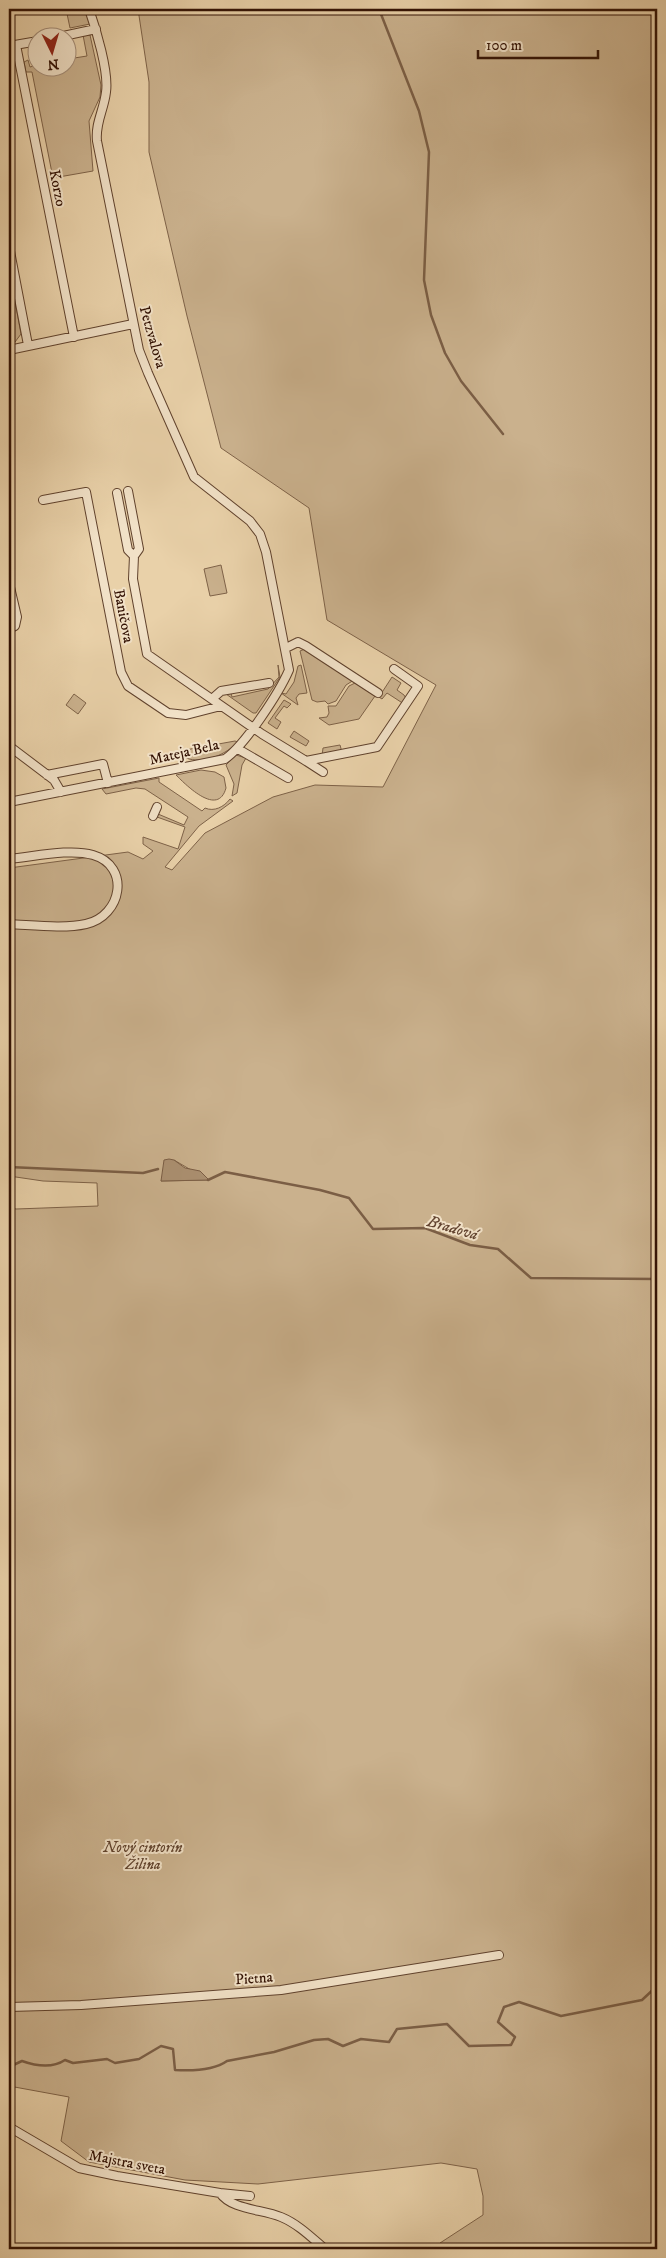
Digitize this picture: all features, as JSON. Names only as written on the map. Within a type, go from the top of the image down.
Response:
[{"type":"street","name":"Petzvalova","points":[[89,9],[96,29],[107,87],[97,122],[97,141],[133,324],[148,373],[194,478],[250,521],[260,534],[266,552],[284,637]]},
{"type":"street","points":[[78,33],[96,29]]},
{"type":"street","points":[[13,45],[28,43]]},
{"type":"street","name":"Korzo","points":[[13,45],[74,336]]},
{"type":"street","points":[[9,246],[28,345]]},
{"type":"street","points":[[9,350],[133,324]]},
{"type":"street","name":"Baničova","points":[[128,491],[139,549],[134,556],[133,579],[147,654],[221,706],[324,772]]},
{"type":"street","name":"Baničova","points":[[43,500],[86,492],[121,672],[128,686],[168,713],[177,715],[204,712],[221,706]]},
{"type":"street","name":"Baničova","points":[[117,493],[128,550],[134,556]]},
{"type":"street","points":[[9,583],[16,617],[15,626],[9,629]]},
{"type":"street","name":"Mateja Bela","points":[[9,802],[225,759],[238,749],[289,670],[284,637]]},
{"type":"street","points":[[286,648],[298,642],[378,693]]},
{"type":"street","points":[[306,761],[377,748],[418,686],[394,670]]},
{"type":"street","points":[[212,699],[221,691],[269,683]]},
{"type":"street","points":[[9,746],[54,780],[61,792]]},
{"type":"street","points":[[238,749],[288,778]]},
{"type":"street","points":[[47,775],[103,764],[108,783]]},
{"type":"street","points":[[153,816],[157,807]]},
{"type":"street","points":[[9,859],[75,853],[92,854],[110,866],[118,887],[114,906],[92,922],[76,925],[9,924]]},
{"type":"street","name":"Pietna","points":[[9,2007],[81,2005],[282,1990],[499,1955]]},
{"type":"street","name":"Majstra sveta","points":[[9,2127],[79,2168],[220,2193],[250,2196]]},
{"type":"street","name":"Majstra sveta","points":[[220,2193],[226,2201],[281,2217],[302,2229],[325,2249]]},
{"type":"green space","points":[[66,9],[86,9],[90,24],[70,28]]},
{"type":"green space","name":"Nový cintorín Žilina","points":[[138,9],[657,9],[657,2249],[439,2249],[440,2243],[483,2215],[483,2196],[477,2169],[441,2163],[258,2184],[185,2180],[89,2162],[61,2141],[69,2097],[9,2086],[9,1207],[16,1209],[98,1206],[97,1183],[43,1181],[9,1176],[9,868],[128,852],[143,859],[153,851],[143,844],[143,837],[178,849],[185,827],[157,817],[158,814],[184,825],[188,817],[145,789],[136,788],[106,794],[102,789],[159,778],[159,782],[202,811],[205,808],[219,808],[230,799],[233,801],[199,826],[165,867],[172,870],[205,833],[273,797],[315,785],[383,787],[436,685],[327,620],[309,508],[221,448],[187,316],[149,152],[149,82]],"holes":[[[174,1160],[208,1180],[161,1181]]]},
{"type":"green space","points":[[83,35],[90,35],[101,85],[100,97],[89,121],[93,171],[53,178],[33,78],[78,78],[78,57],[87,56]]},
{"type":"green space","points":[[28,60],[28,72],[26,72],[24,62]]},
{"type":"green space","points":[[9,269],[21,334],[12,346],[9,346]]},
{"type":"green space","points":[[221,565],[227,593],[210,596],[204,569]]},
{"type":"green space","points":[[305,649],[354,680],[346,685],[336,701],[328,704],[325,701],[317,702],[312,700],[300,651]]},
{"type":"green space","points":[[278,665],[280,677],[256,713],[253,713],[226,694],[231,693],[232,697],[268,689],[279,677]]},
{"type":"green space","points":[[301,665],[307,693],[299,694],[296,698],[298,705],[281,693],[286,694],[294,682],[298,666]]},
{"type":"green space","points":[[392,677],[401,683],[397,690],[407,700],[404,704],[387,693],[382,699],[379,697]]},
{"type":"green space","points":[[355,683],[375,696],[359,719],[329,725],[319,718],[327,717],[329,713],[328,706],[336,706],[349,686]]},
{"type":"green space","points":[[74,694],[86,703],[78,714],[66,705]]},
{"type":"green space","points":[[284,700],[291,704],[287,708],[284,706],[275,718],[281,722],[277,729],[268,723]]},
{"type":"green space","points":[[294,731],[309,741],[306,746],[290,737]]},
{"type":"green space","points":[[238,742],[228,750],[209,759],[189,759],[174,752]]},
{"type":"green space","points":[[340,745],[342,752],[322,756],[323,748]]},
{"type":"green space","points":[[236,755],[246,758],[242,765],[237,793],[232,796],[234,784],[226,765]]},
{"type":"green space","points":[[201,770],[215,772],[224,777],[226,788],[222,796],[216,800],[210,800],[195,792],[176,775]]},
{"type":"shaded area","points":[[164,1160],[174,1160],[185,1168],[200,1171],[209,1180],[161,1181]]},
{"type":"waterway","points":[[379,9],[419,111],[429,152],[424,280],[431,315],[445,353],[461,381],[503,434]]},
{"type":"waterway","points":[[9,1167],[143,1173],[158,1169]]},
{"type":"waterway","name":"Bradová","points":[[208,1180],[225,1172],[320,1190],[349,1198],[373,1229],[425,1228],[470,1245],[498,1249],[531,1278],[657,1279]]},
{"type":"waterway","points":[[9,2067],[22,2061],[44,2065],[60,2063],[65,2060],[73,2063],[107,2059],[115,2063],[139,2059],[161,2046],[173,2049],[175,2070],[202,2070],[215,2067],[227,2061],[274,2052],[314,2040],[328,2039],[343,2046],[361,2039],[389,2042],[397,2029],[447,2024],[469,2046],[511,2045],[515,2037],[498,2022],[504,2007],[519,2002],[561,2016],[642,2000],[657,1986]]}]
